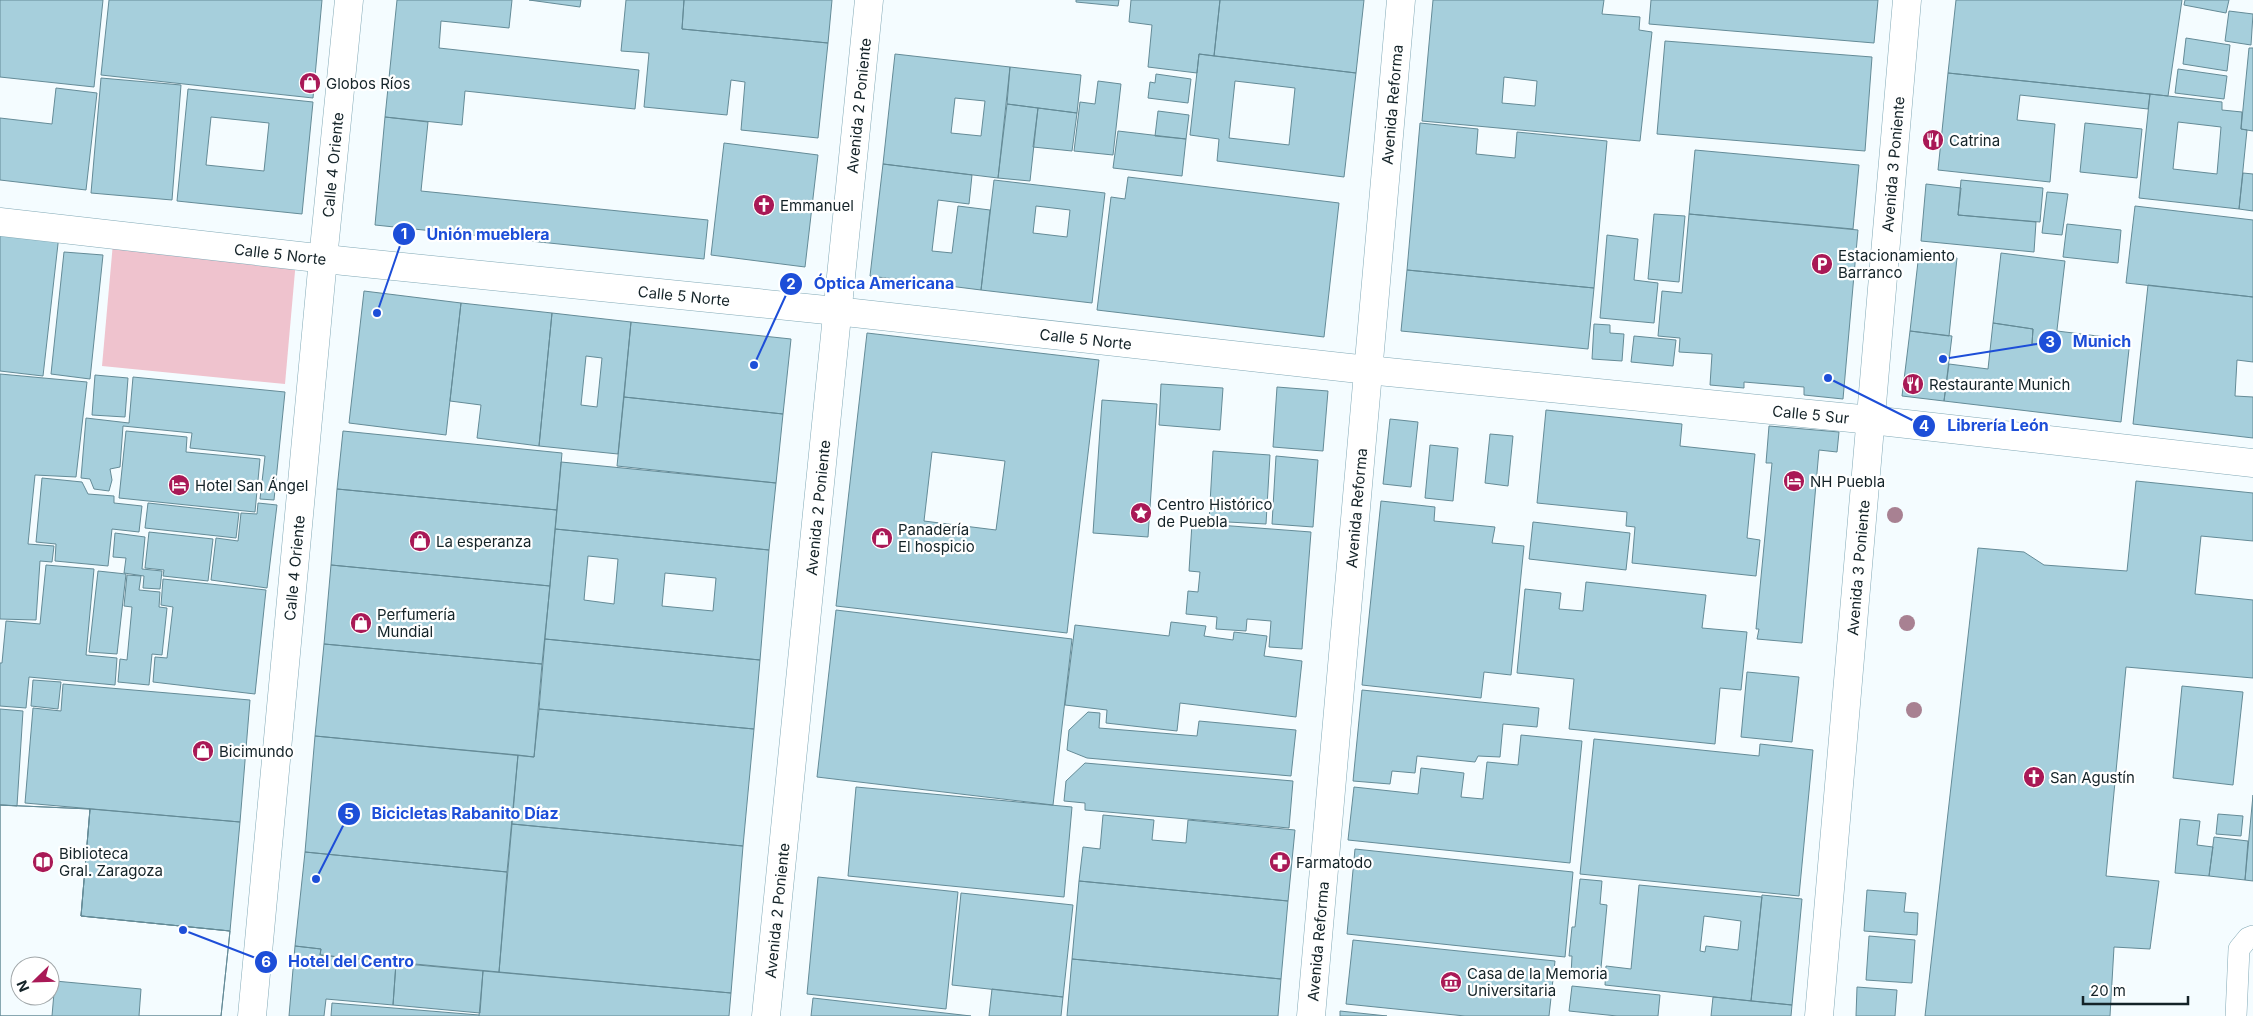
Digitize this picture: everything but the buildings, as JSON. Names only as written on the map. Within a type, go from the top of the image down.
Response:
[{"type":"street","name":"Calle 4 Oriente","points":[[252,1016],[349,0]]},
{"type":"street","name":"Avenida 2 Poniente","points":[[766,1016],[836,311],[870,0]]},
{"type":"street","name":"Avenida Reforma","points":[[1311,1016],[1401,0]]},
{"type":"street","name":"Avenida 3 Poniente","points":[[1819,1016],[1907,0]]},
{"type":"street","name":"Calle 5 Norte","points":[[0,222],[323,259],[836,311],[1368,370]]},
{"type":"street","name":"Calle 5 Sur","points":[[1368,370],[1871,420],[2253,463]]},
{"type":"lane","points":[[2236,1016],[2239,949],[2248,938],[2253,936]]},
{"type":"shaded area","points":[[113,243],[296,260],[285,384],[102,366]]},
{"type":"place","name":"Globos Ríos","points":[[310,83]]},
{"type":"place","name":"Catrina","points":[[1933,140]]},
{"type":"place","name":"Emmanuel","points":[[764,205]]},
{"type":"place","name":"Estacionamiento Barranco","points":[[1822,264]]},
{"type":"place","name":"Unión mueblera","points":[[377,313]]},
{"type":"place","name":"Munich","points":[[1943,359]]},
{"type":"place","name":"Óptica Americana","points":[[754,365]]},
{"type":"place","name":"Librería León","points":[[1828,378]]},
{"type":"place","name":"Restaurante Munich","points":[[1913,384]]},
{"type":"place","name":"NH Puebla","points":[[1794,481]]},
{"type":"place","name":"Hotel San Ángel","points":[[179,485]]},
{"type":"place","name":"Centro Histórico de Puebla","points":[[1141,513]]},
{"type":"place","name":"Panadería El hospicio","points":[[882,538]]},
{"type":"place","name":"La esperanza","points":[[420,541]]},
{"type":"place","name":"Perfumería Mundial","points":[[361,623]]},
{"type":"place","name":"Bicimundo","points":[[203,751]]},
{"type":"place","name":"San Agustín","points":[[2034,777]]},
{"type":"place","name":"Biblioteca Gral. Zaragoza","points":[[43,862]]},
{"type":"place","name":"Farmatodo","points":[[1280,862]]},
{"type":"place","name":"Bicicletas Rabanito Díaz","points":[[316,879]]},
{"type":"place","name":"Hotel del Centro","points":[[183,930]]},
{"type":"place","name":"Casa de la Memoria Universitaria","points":[[1451,982]]}]
